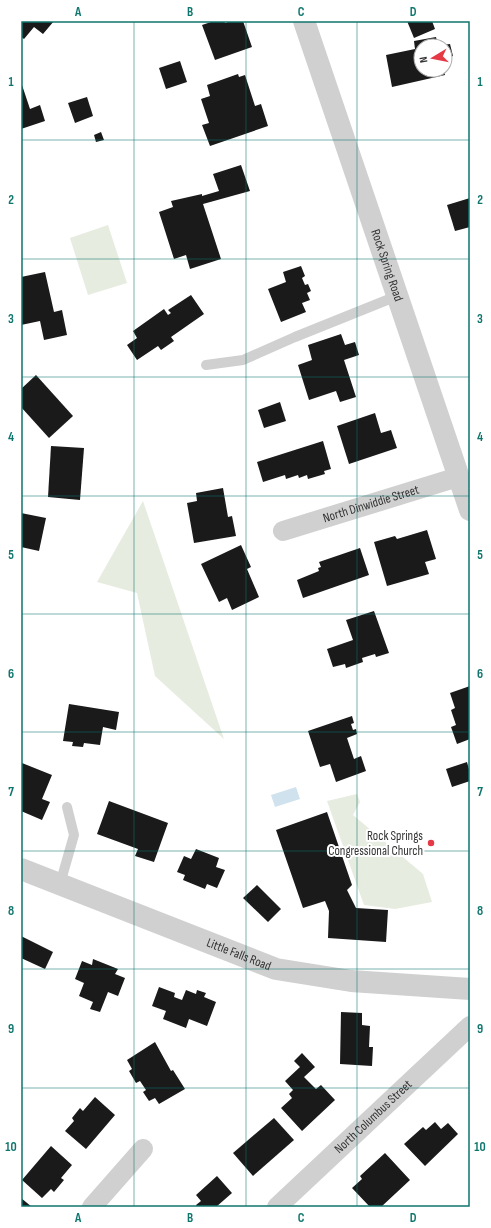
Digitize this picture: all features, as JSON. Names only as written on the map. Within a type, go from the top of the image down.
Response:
[{"type":"street","name":"Rock Spring Road","points":[[304,21],[470,510]]},
{"type":"street","name":"North Dinwiddie Street","points":[[284,531],[458,477]]},
{"type":"street","name":"Little Falls Road","points":[[21,869],[276,969],[351,981],[470,989]]},
{"type":"street","name":"North Columbus Street","points":[[277,1207],[470,1026]]},
{"type":"street","points":[[92,1207],[143,1149]]},
{"type":"lane","points":[[206,365],[243,360],[295,337],[397,296]]},
{"type":"lane","points":[[60,884],[74,835],[67,807]]},
{"type":"shaded area","points":[[108,225],[127,283],[88,295],[70,238]]},
{"type":"shaded area","points":[[143,501],[224,739],[155,676],[137,593],[97,582]]},
{"type":"shaded area","points":[[357,794],[360,802],[353,815],[423,874],[432,902],[395,909],[364,905],[327,801]]},
{"type":"water","points":[[296,787],[300,799],[275,807],[271,795]]},
{"type":"building","points":[[23,21],[54,21],[43,34],[34,27],[24,39],[21,37],[21,23]]},
{"type":"building","points":[[214,21],[224,21],[225,23],[231,21],[243,21],[252,47],[215,60],[202,25]]},
{"type":"building","points":[[407,21],[432,21],[435,29],[414,38]]},
{"type":"building","points":[[413,49],[413,78],[432,78],[392,87],[386,55]]},
{"type":"building","points":[[180,61],[187,82],[166,89],[159,68]]},
{"type":"building","points":[[238,74],[239,77],[245,75],[255,106],[261,104],[268,126],[210,146],[202,125],[209,123],[201,99],[210,96],[207,85]]},
{"type":"building","points":[[21,82],[30,109],[40,105],[45,121],[21,129]]},
{"type":"building","points":[[87,97],[93,116],[75,123],[68,103]]},
{"type":"building","points":[[101,132],[104,140],[96,142],[94,135]]},
{"type":"building","points":[[241,165],[250,191],[203,204],[221,259],[190,269],[186,255],[174,259],[159,212],[173,207],[171,201],[202,194],[202,196],[219,191],[213,174]]},
{"type":"building","points":[[470,198],[470,227],[455,231],[447,205]]},
{"type":"building","points":[[301,266],[305,276],[302,278],[305,285],[308,284],[311,291],[307,293],[310,300],[302,303],[306,312],[281,322],[268,289],[286,282],[283,272]]},
{"type":"building","points":[[45,272],[54,312],[62,310],[67,335],[44,340],[40,321],[21,325],[21,277]]},
{"type":"building","points":[[191,295],[204,314],[171,337],[174,341],[161,350],[158,346],[137,360],[127,345],[137,338],[133,331],[164,309],[168,315],[171,313],[168,310]]},
{"type":"building","points":[[341,334],[345,345],[355,342],[359,355],[344,360],[356,397],[340,402],[336,391],[309,400],[298,365],[312,360],[308,345]]},
{"type":"building","points":[[36,375],[73,416],[49,438],[21,407],[21,389]]},
{"type":"building","points":[[280,402],[286,421],[264,428],[258,410]]},
{"type":"building","points":[[375,413],[381,433],[391,430],[397,448],[349,464],[337,426]]},
{"type":"building","points":[[323,441],[331,469],[324,471],[325,474],[308,479],[307,475],[299,478],[298,475],[286,479],[285,475],[263,482],[257,462]]},
{"type":"building","points":[[51,446],[84,448],[80,500],[48,497]]},
{"type":"building","points":[[223,488],[228,517],[232,516],[236,536],[194,543],[187,503],[197,501],[196,493]]},
{"type":"building","points":[[21,513],[46,518],[39,551],[21,547]]},
{"type":"building","points":[[427,530],[436,559],[425,562],[429,574],[387,586],[374,542],[395,536],[397,539]]},
{"type":"building","points":[[241,545],[251,567],[247,569],[259,597],[232,610],[227,598],[219,602],[201,564]]},
{"type":"building","points":[[360,548],[369,575],[303,598],[297,580],[319,571],[318,568],[321,567],[319,562]]},
{"type":"building","points":[[374,611],[389,653],[376,657],[375,654],[362,658],[363,662],[346,668],[345,664],[333,667],[327,649],[353,640],[346,620]]},
{"type":"building","points":[[470,686],[470,739],[457,744],[451,727],[456,725],[451,710],[455,708],[450,693]]},
{"type":"building","points":[[69,704],[119,712],[116,730],[103,727],[100,745],[84,743],[83,747],[72,746],[73,742],[63,741]]},
{"type":"building","points":[[352,716],[354,723],[351,724],[353,730],[356,729],[357,734],[347,738],[354,759],[361,756],[366,771],[336,782],[330,764],[320,767],[308,731]]},
{"type":"building","points":[[467,762],[470,773],[470,781],[452,787],[446,769]]},
{"type":"building","points":[[22,763],[52,775],[42,799],[50,802],[42,820],[21,811]]},
{"type":"building","points":[[109,801],[168,823],[154,862],[135,856],[138,849],[97,834]]},
{"type":"building","name":"Rock Springs Congressional Church","points":[[327,812],[352,885],[347,890],[356,908],[388,910],[386,942],[328,938],[329,911],[325,901],[303,908],[276,830]]},
{"type":"building","points":[[196,849],[219,858],[216,867],[225,870],[217,888],[207,884],[205,889],[183,880],[185,875],[177,872],[184,856],[191,859]]},
{"type":"building","points":[[257,885],[281,909],[268,922],[243,898]]},
{"type":"building","points":[[21,936],[53,952],[45,969],[21,958]]},
{"type":"building","points":[[93,959],[118,969],[115,974],[125,978],[118,996],[108,992],[100,1012],[90,1009],[93,1002],[79,996],[84,983],[75,979],[82,961],[92,965]]},
{"type":"building","points":[[159,987],[175,993],[174,997],[182,1000],[186,990],[196,994],[197,990],[206,993],[204,997],[216,1002],[207,1026],[189,1019],[186,1028],[163,1019],[166,1011],[152,1006]]},
{"type":"building","points":[[341,1012],[362,1013],[362,1025],[370,1026],[369,1047],[373,1047],[372,1066],[340,1064]]},
{"type":"building","points":[[155,1042],[171,1071],[173,1070],[185,1089],[159,1104],[155,1098],[149,1101],[143,1092],[146,1090],[140,1081],[136,1083],[129,1071],[132,1069],[127,1060]]},
{"type":"building","points":[[302,1053],[315,1067],[304,1077],[316,1089],[321,1085],[335,1100],[302,1131],[281,1108],[292,1098],[289,1094],[293,1090],[285,1081],[300,1067],[294,1061]]},
{"type":"building","points":[[95,1097],[115,1115],[86,1149],[65,1131],[74,1121],[72,1118],[80,1108],[83,1111]]},
{"type":"building","points":[[274,1118],[294,1140],[253,1176],[233,1153]]},
{"type":"building","points":[[435,1122],[441,1129],[448,1123],[458,1134],[425,1166],[404,1144],[423,1127],[426,1130]]},
{"type":"building","points":[[51,1146],[72,1165],[61,1178],[64,1180],[54,1192],[51,1189],[42,1198],[22,1180]]},
{"type":"building","points":[[385,1153],[410,1180],[381,1207],[370,1207],[352,1188],[362,1179],[360,1176]]},
{"type":"building","points":[[217,1176],[232,1193],[216,1207],[197,1207],[196,1205],[201,1201],[196,1195]]},
{"type":"building","points":[[21,1198],[32,1207],[21,1207]]},
{"type":"place","name":"Rock Springs Congressional Church","points":[[431,843]]}]
